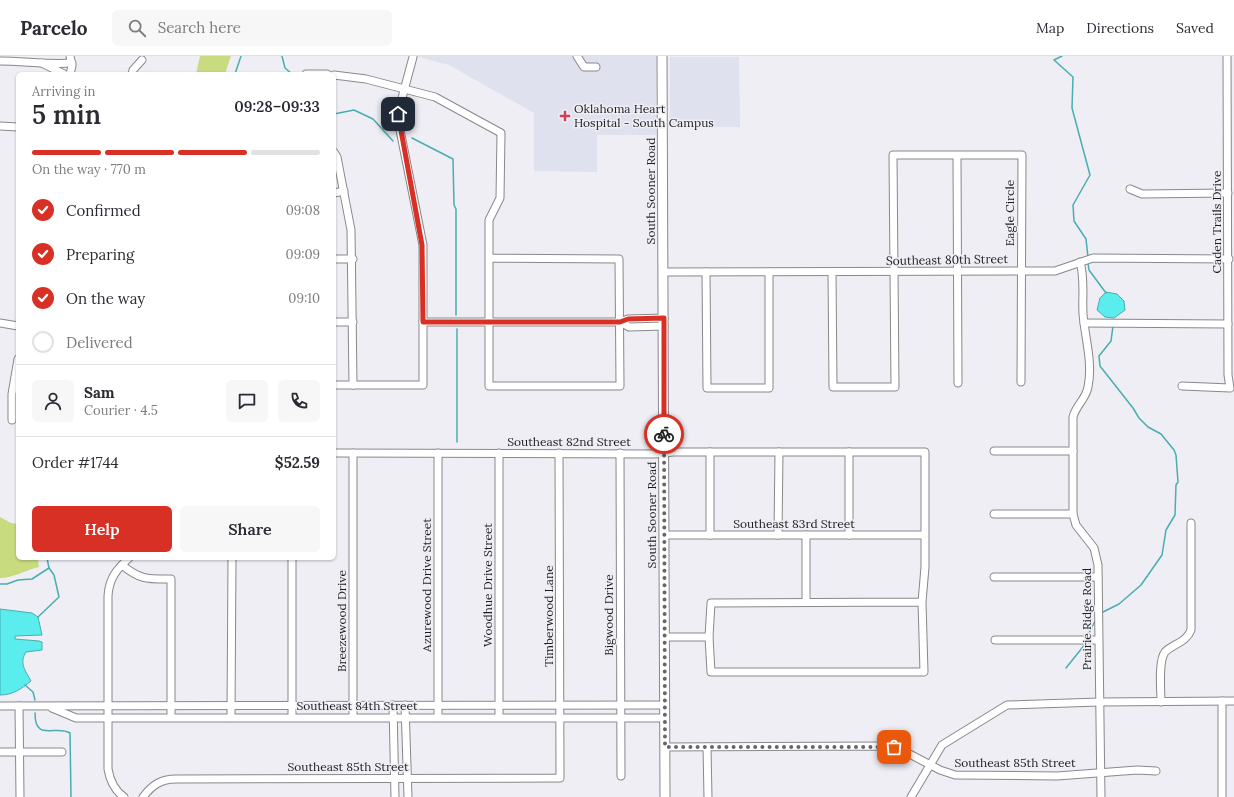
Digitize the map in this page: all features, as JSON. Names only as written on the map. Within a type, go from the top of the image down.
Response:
[{"type":"main road","name":"South Sooner Road","points":[[663,59],[665,797]]},
{"type":"street","points":[[576,56],[584,67],[596,67]]},
{"type":"street","name":"Caden Trails Drive","points":[[1182,386],[1230,388],[1228,375],[1229,259],[1227,56]]},
{"type":"street","points":[[336,385],[423,385],[422,245],[398,120],[404,88],[413,57]]},
{"type":"street","points":[[0,62],[42,63],[60,69],[71,59]]},
{"type":"street","points":[[70,72],[71,59]]},
{"type":"street","points":[[132,72],[142,60]]},
{"type":"street","points":[[336,75],[366,79],[435,97],[501,133],[500,198],[489,220],[489,258],[489,386],[620,386],[619,259],[489,258]]},
{"type":"street","points":[[0,126],[16,127]]},
{"type":"street","points":[[336,155],[351,230],[353,259],[353,385]]},
{"type":"street","points":[[832,272],[833,387],[895,387],[893,155],[957,156],[958,383]]},
{"type":"street","name":"Eagle Circle","points":[[957,156],[1022,155],[1021,382]]},
{"type":"street","points":[[1130,189],[1142,194],[1228,194]]},
{"type":"street","points":[[336,193],[344,191]]},
{"type":"street","name":"Southeast 80th Street","points":[[664,272],[1056,271],[1068,268],[1082,261],[1107,258],[1229,259]]},
{"type":"street","points":[[336,259],[353,259]]},
{"type":"street","name":"Prairie Ridge Road","points":[[1082,261],[1084,323],[1088,348],[1088,388],[1082,402],[1074,411],[1073,514],[1080,531],[1094,548],[1098,565],[1101,797]]},
{"type":"street","points":[[706,272],[707,388],[769,388],[769,272]]},
{"type":"street","points":[[423,322],[620,322],[628,319],[664,322]]},
{"type":"street","points":[[336,322],[353,322]]},
{"type":"street","points":[[0,323],[16,326]]},
{"type":"street","points":[[1084,323],[1228,324]]},
{"type":"street","points":[[12,420],[12,394],[16,371]]},
{"type":"street","points":[[994,451],[1073,451]]},
{"type":"street","points":[[710,452],[710,535]]},
{"type":"street","points":[[778,534],[779,452]]},
{"type":"street","points":[[849,452],[849,534]]},
{"type":"street","name":"Southeast 82nd Street","points":[[336,453],[925,452],[924,535]]},
{"type":"street","name":"Azurewood Drive Street","points":[[438,453],[438,717]]},
{"type":"street","name":"Woodhue Drive Street","points":[[499,453],[499,717]]},
{"type":"street","name":"Timberwood Lane","points":[[560,453],[560,778]]},
{"type":"street","name":"Bigwood Drive","points":[[620,453],[621,776]]},
{"type":"street","name":"Breezewood Drive","points":[[353,454],[353,717]]},
{"type":"street","points":[[994,514],[1073,514]]},
{"type":"street","points":[[1161,702],[1163,657],[1171,648],[1187,639],[1191,630],[1191,523]]},
{"type":"street","name":"Southeast 83rd Street","points":[[664,535],[924,535]]},
{"type":"street","points":[[806,535],[806,602]]},
{"type":"street","points":[[922,602],[711,603],[711,672],[924,672],[922,602],[925,567],[924,535]]},
{"type":"street","points":[[124,797],[113,787],[109,775],[108,591],[112,578],[127,560]]},
{"type":"street","points":[[231,717],[232,560]]},
{"type":"street","points":[[292,560],[292,717]]},
{"type":"street","points":[[122,565],[134,575],[144,578],[171,579],[171,717]]},
{"type":"street","points":[[994,577],[1098,577]]},
{"type":"street","points":[[665,637],[710,637]]},
{"type":"street","points":[[995,640],[1098,640]]},
{"type":"street","points":[[1222,701],[1222,797]]},
{"type":"street","points":[[911,797],[942,745],[1007,705],[1099,702],[1234,701]]},
{"type":"street","points":[[393,705],[395,797]]},
{"type":"street","points":[[405,705],[408,797]]},
{"type":"street","name":"Southeast 84th Street","points":[[0,706],[665,705]]},
{"type":"street","points":[[19,706],[20,797]]},
{"type":"street","name":"Southeast 84th Street","points":[[50,707],[76,718],[665,718]]},
{"type":"street","name":"Southeast 85th Street","points":[[665,747],[888,746],[902,750],[929,765],[950,774],[962,776],[1057,776],[1137,770],[1156,771]]},
{"type":"street","points":[[707,747],[708,797]]},
{"type":"street","points":[[0,752],[62,752]]},
{"type":"street","name":"Southeast 85th Street","points":[[143,797],[154,784],[171,779],[560,778]]},
{"type":"shaded area","name":"Oklahoma Heart Hospital - South Campus","points":[[415,56],[656,56],[656,135],[597,135],[597,172],[534,171],[534,113],[449,65]]},
{"type":"shaded area","points":[[670,57],[739,57],[740,127],[670,127]]},
{"type":"green space","points":[[200,56],[231,56],[226,72],[196,72]]},
{"type":"green space","points":[[0,517],[11,523],[16,524],[16,560],[38,560],[39,567],[10,577],[0,578]]},
{"type":"water","points":[[1106,292],[1117,294],[1124,301],[1125,310],[1114,318],[1105,317],[1097,310],[1100,298]]},
{"type":"water","points":[[0,609],[32,613],[38,617],[42,635],[15,636],[15,639],[42,642],[42,650],[26,652],[24,656],[23,663],[31,681],[17,691],[0,695]]},
{"type":"waterway","points":[[236,72],[241,56]]},
{"type":"waterway","points":[[282,56],[285,68],[290,72]]},
{"type":"waterway","points":[[1062,56],[1054,60],[1073,77],[1072,108],[1090,175],[1073,205],[1074,221],[1086,239],[1088,257]]},
{"type":"waterway","points":[[336,114],[354,110],[373,119],[393,141]]},
{"type":"waterway","points":[[412,138],[453,159],[454,205],[456,209],[456,315]]},
{"type":"waterway","points":[[1088,263],[1089,270],[1106,293]]},
{"type":"waterway","points":[[1101,613],[1119,604],[1141,585],[1162,555],[1166,530],[1175,515],[1176,485],[1178,482],[1176,455],[1174,450],[1161,434],[1148,427],[1139,418],[1133,408],[1100,366],[1099,356],[1111,341],[1113,326]]},
{"type":"waterway","points":[[457,329],[457,442]]},
{"type":"waterway","points":[[0,584],[32,579],[49,568],[47,560]]},
{"type":"waterway","points":[[38,617],[59,597],[54,575],[49,568]]},
{"type":"waterway","points":[[1087,637],[1096,619]]},
{"type":"waterway","points":[[1066,668],[1086,643]]},
{"type":"waterway","points":[[25,685],[33,692],[35,700]]},
{"type":"waterway","points":[[35,713],[38,728],[47,731],[59,730],[70,733],[71,797]]},
{"type":"way so far","points":[[664,434],[665,747],[894,747]]},
{"type":"place","name":"Oklahoma Heart Hospital - South Campus","points":[[565,116]]},
{"type":"route","points":[[398,114],[422,245],[423,322],[620,322],[628,319],[664,318],[664,434]]}]
